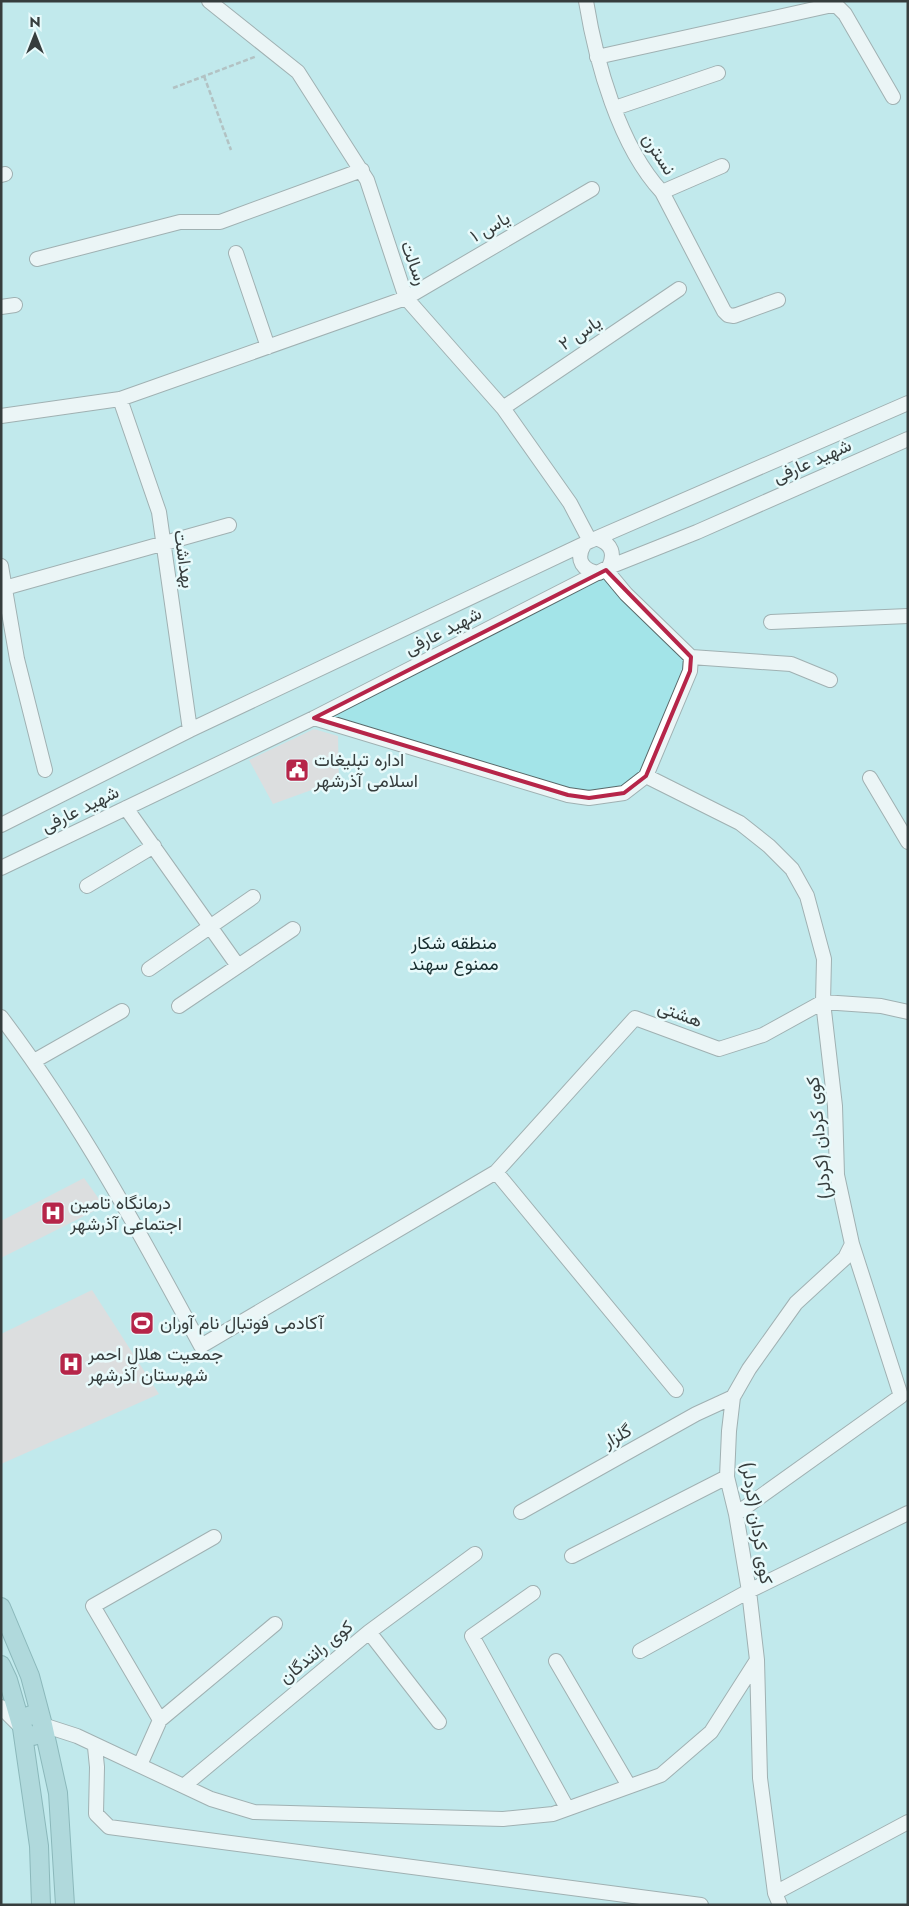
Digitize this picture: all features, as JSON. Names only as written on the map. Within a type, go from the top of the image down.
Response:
[{"type":"main road","points":[[1,1607],[30,1676],[58,1793],[65,1905]]},
{"type":"main road","points":[[4,1680],[22,1728]]},
{"type":"main road","points":[[41,1905],[39,1846],[22,1721],[31,1715],[38,1716],[43,1725]]},
{"type":"street","name":"رسالت","points":[[209,1],[298,72],[362,170],[371,190],[398,279],[406,298],[503,408],[570,503],[591,542]]},
{"type":"street","name":"نسترن","points":[[586,1],[597,57],[622,130],[650,179],[662,192],[728,316],[734,316],[778,300]]},
{"type":"street","points":[[597,57],[828,6],[837,6],[845,14],[894,97]]},
{"type":"street","points":[[615,108],[718,73]]},
{"type":"street","points":[[662,192],[722,166]]},
{"type":"street","points":[[37,258],[180,222],[220,222],[362,170]]},
{"type":"street","name":"یاس ۱","points":[[1,416],[120,399],[406,298],[592,189]]},
{"type":"street","points":[[236,253],[268,347]]},
{"type":"street","name":"یاس ۲","points":[[503,408],[679,289]]},
{"type":"street","name":"بهداشت","points":[[120,399],[159,512],[190,730]]},
{"type":"street","name":"شهید عارفی","points":[[1,825],[190,730],[591,542],[908,403]]},
{"type":"street","name":"شهید عارفی","points":[[1,868],[314,718],[605,570],[697,532],[908,439]]},
{"type":"street","points":[[3,589],[229,525]]},
{"type":"street","points":[[591,542],[611,548],[613,558],[605,570],[589,571],[581,563],[580,552],[591,542]]},
{"type":"street","points":[[1,566],[3,589],[17,659],[45,770]]},
{"type":"street","points":[[605,570],[626,594],[691,657],[791,664],[830,680]]},
{"type":"street","points":[[771,622],[829,618],[903,618],[908,616]]},
{"type":"street","points":[[314,718],[568,795],[589,798],[624,793],[646,776],[690,671],[691,657]]},
{"type":"street","name":"کوی کردان (کردلر)","points":[[646,776],[740,823],[769,846],[792,869],[807,896],[824,958],[823,1002],[835,1106],[837,1175],[852,1244],[845,1258],[796,1303],[749,1369],[733,1396],[728,1431],[727,1477],[736,1514],[749,1591],[757,1660],[760,1778],[778,1899]]},
{"type":"street","points":[[870,778],[908,842]]},
{"type":"street","points":[[126,808],[238,966]]},
{"type":"street","points":[[87,886],[154,846]]},
{"type":"street","points":[[148,969],[212,927],[253,897]]},
{"type":"street","points":[[179,1006],[293,929]]},
{"type":"street","points":[[823,1002],[881,1006],[908,1012]]},
{"type":"street","name":"هشتی","points":[[496,1172],[635,1018],[719,1049],[763,1035],[823,1002]]},
{"type":"street","points":[[34,1061],[122,1011]]},
{"type":"street","points":[[1,1017],[34,1061],[136,1225],[201,1346],[496,1172],[676,1390]]},
{"type":"street","points":[[736,1514],[904,1399],[852,1244]]},
{"type":"street","name":"گلزار","points":[[521,1512],[696,1414],[733,1396]]},
{"type":"street","points":[[572,1556],[727,1477]]},
{"type":"street","points":[[640,1651],[749,1591],[908,1513]]},
{"type":"street","points":[[160,1720],[93,1606],[214,1537]]},
{"type":"street","name":"کوی رانندگان","points":[[185,1785],[369,1632],[475,1554]]},
{"type":"street","points":[[533,1593],[472,1636],[567,1808]]},
{"type":"street","points":[[140,1765],[160,1720],[275,1624]]},
{"type":"street","points":[[369,1632],[439,1722]]},
{"type":"street","points":[[43,1725],[77,1736],[95,1747],[185,1785],[211,1799],[254,1812],[503,1819],[553,1814],[661,1775],[711,1732],[757,1660]]},
{"type":"street","points":[[556,1661],[629,1786]]},
{"type":"street","points":[[1,1707],[22,1728]]},
{"type":"street","points":[[95,1747],[97,1767],[96,1814],[109,1826],[701,1905]]},
{"type":"street","points":[[778,1899],[908,1822]]},
{"type":"path","points":[[173,88],[272,50]]},
{"type":"path","points":[[204,76],[231,150]]},
{"type":"highlighted area","points":[[606,570],[691,657],[690,671],[646,776],[624,793],[589,798],[568,795],[314,718]]},
{"type":"green space","name":"منطقه شکار ممنوع سهند","points":[[1,1],[908,1],[908,1905],[1,1905]]},
{"type":"building","name":"اداره تبلیغات اسلامی آذرشهر","points":[[314,729],[338,736],[339,780],[273,804],[249,760]]},
{"type":"building","name":"درمانگاه تامین اجتماعی آذرشهر","points":[[84,1178],[104,1206],[1,1258],[1,1221]]},
{"type":"building","name":"جمعیت هلال احمر شهرستان آذرشهر","points":[[92,1290],[159,1394],[1,1464],[1,1334]]},
{"type":"place","name":"اداره تبلیغات اسلامی آذرشهر","points":[[297,770]]},
{"type":"place","name":"درمانگاه تامین اجتماعی آذرشهر","points":[[53,1213]]},
{"type":"place","name":"آکادمی فوتبال نام آوران","points":[[142,1323]]},
{"type":"place","name":"جمعیت هلال احمر شهرستان آذرشهر","points":[[71,1364]]}]
